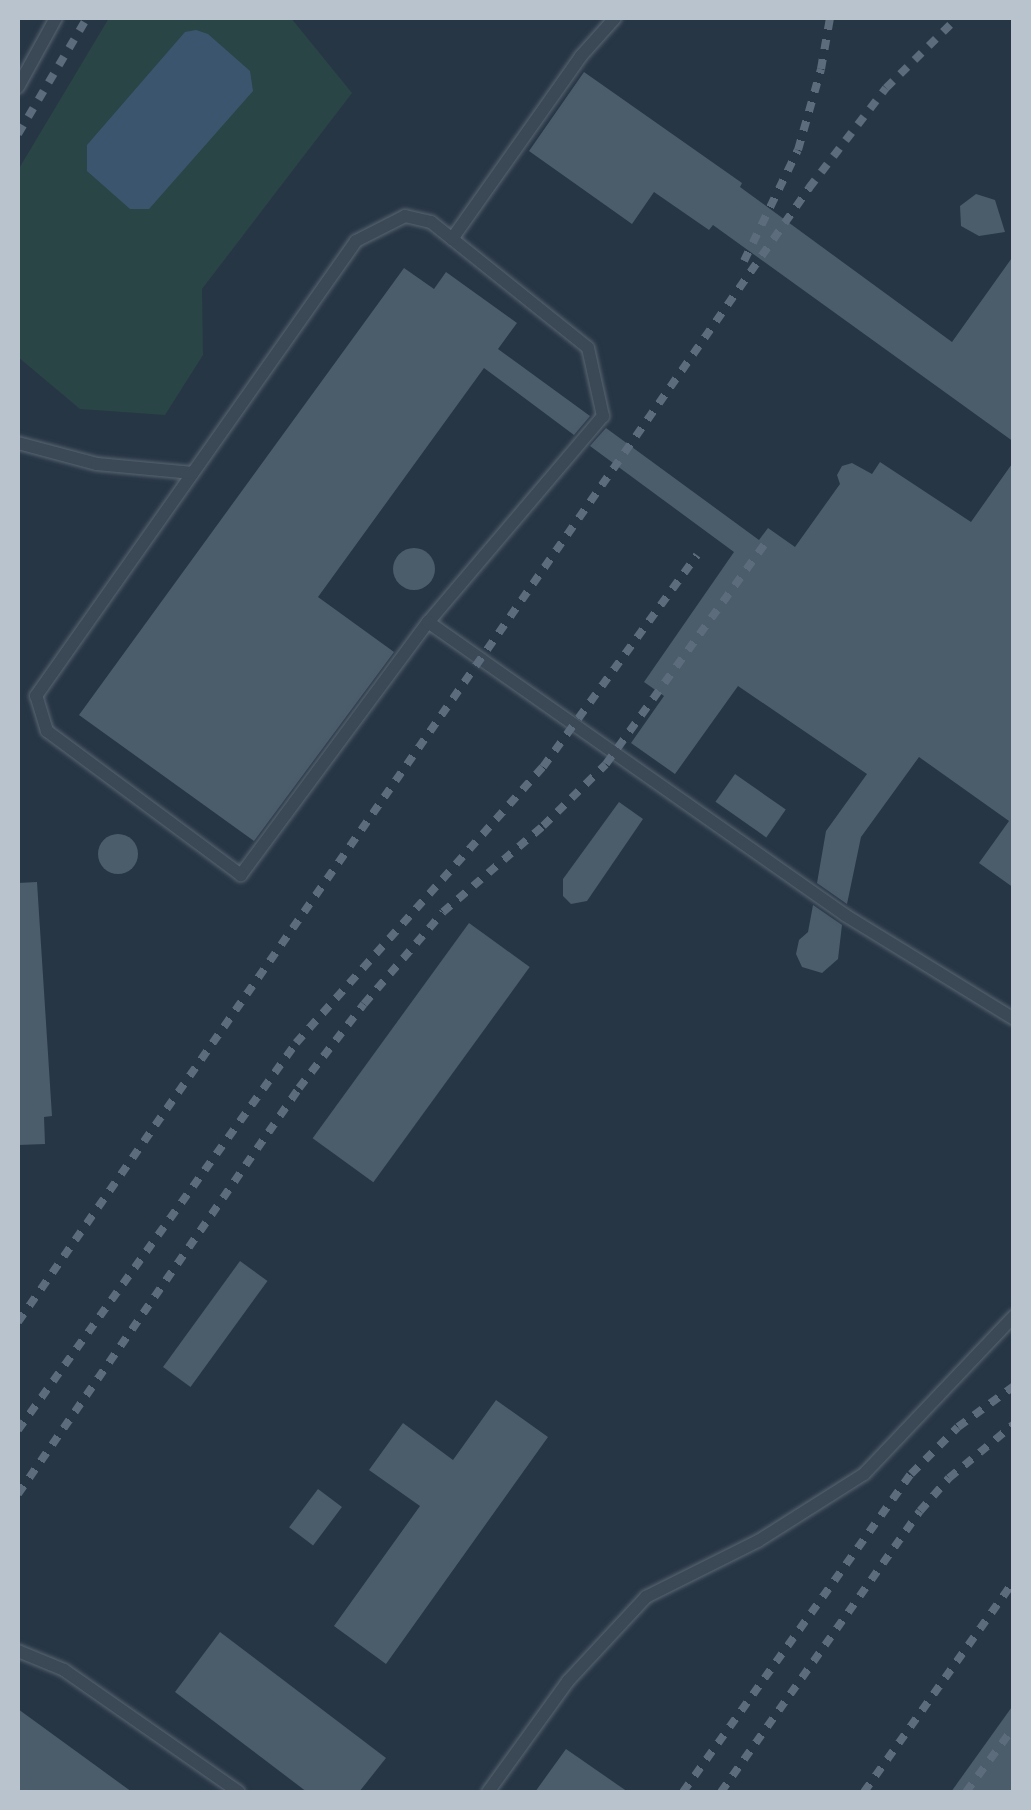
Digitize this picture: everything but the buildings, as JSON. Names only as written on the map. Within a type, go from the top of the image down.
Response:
[{"type":"lane","points":[[18,88],[56,18]]},
{"type":"lane","points":[[452,239],[581,56],[615,18]]},
{"type":"lane","points":[[405,216],[431,222],[588,348],[604,416],[428,622],[241,875],[47,731],[36,696],[193,473],[356,241],[405,216]]},
{"type":"lane","points":[[18,443],[97,464],[193,473]]},
{"type":"lane","points":[[428,622],[845,915],[1014,1019]]},
{"type":"lane","points":[[488,1792],[568,1681],[646,1597],[758,1541],[864,1474],[1014,1316]]},
{"type":"lane","points":[[18,1651],[64,1670],[239,1792]]},
{"type":"green space","points":[[109,18],[291,18],[352,93],[202,289],[203,355],[165,415],[80,409],[18,357],[18,170]]},
{"type":"water","points":[[185,32],[208,34],[250,71],[253,91],[149,209],[130,209],[87,171],[87,145]]},
{"type":"railway","points":[[18,134],[87,18]]},
{"type":"railway","points":[[744,261],[798,150],[821,69],[830,18]]},
{"type":"railway","points":[[18,1322],[809,188],[886,88],[957,18]]},
{"type":"railway","points":[[18,1494],[299,1088],[364,1004],[443,912],[543,826],[606,764],[768,539]]},
{"type":"railway","points":[[18,1430],[296,1043],[543,767],[697,555]]},
{"type":"railway","points":[[683,1792],[911,1474],[958,1427],[1014,1386]]},
{"type":"railway","points":[[721,1792],[920,1511],[949,1478],[1014,1424]]},
{"type":"railway","points":[[864,1792],[1014,1581]]},
{"type":"railway","points":[[966,1792],[1014,1727]]}]
